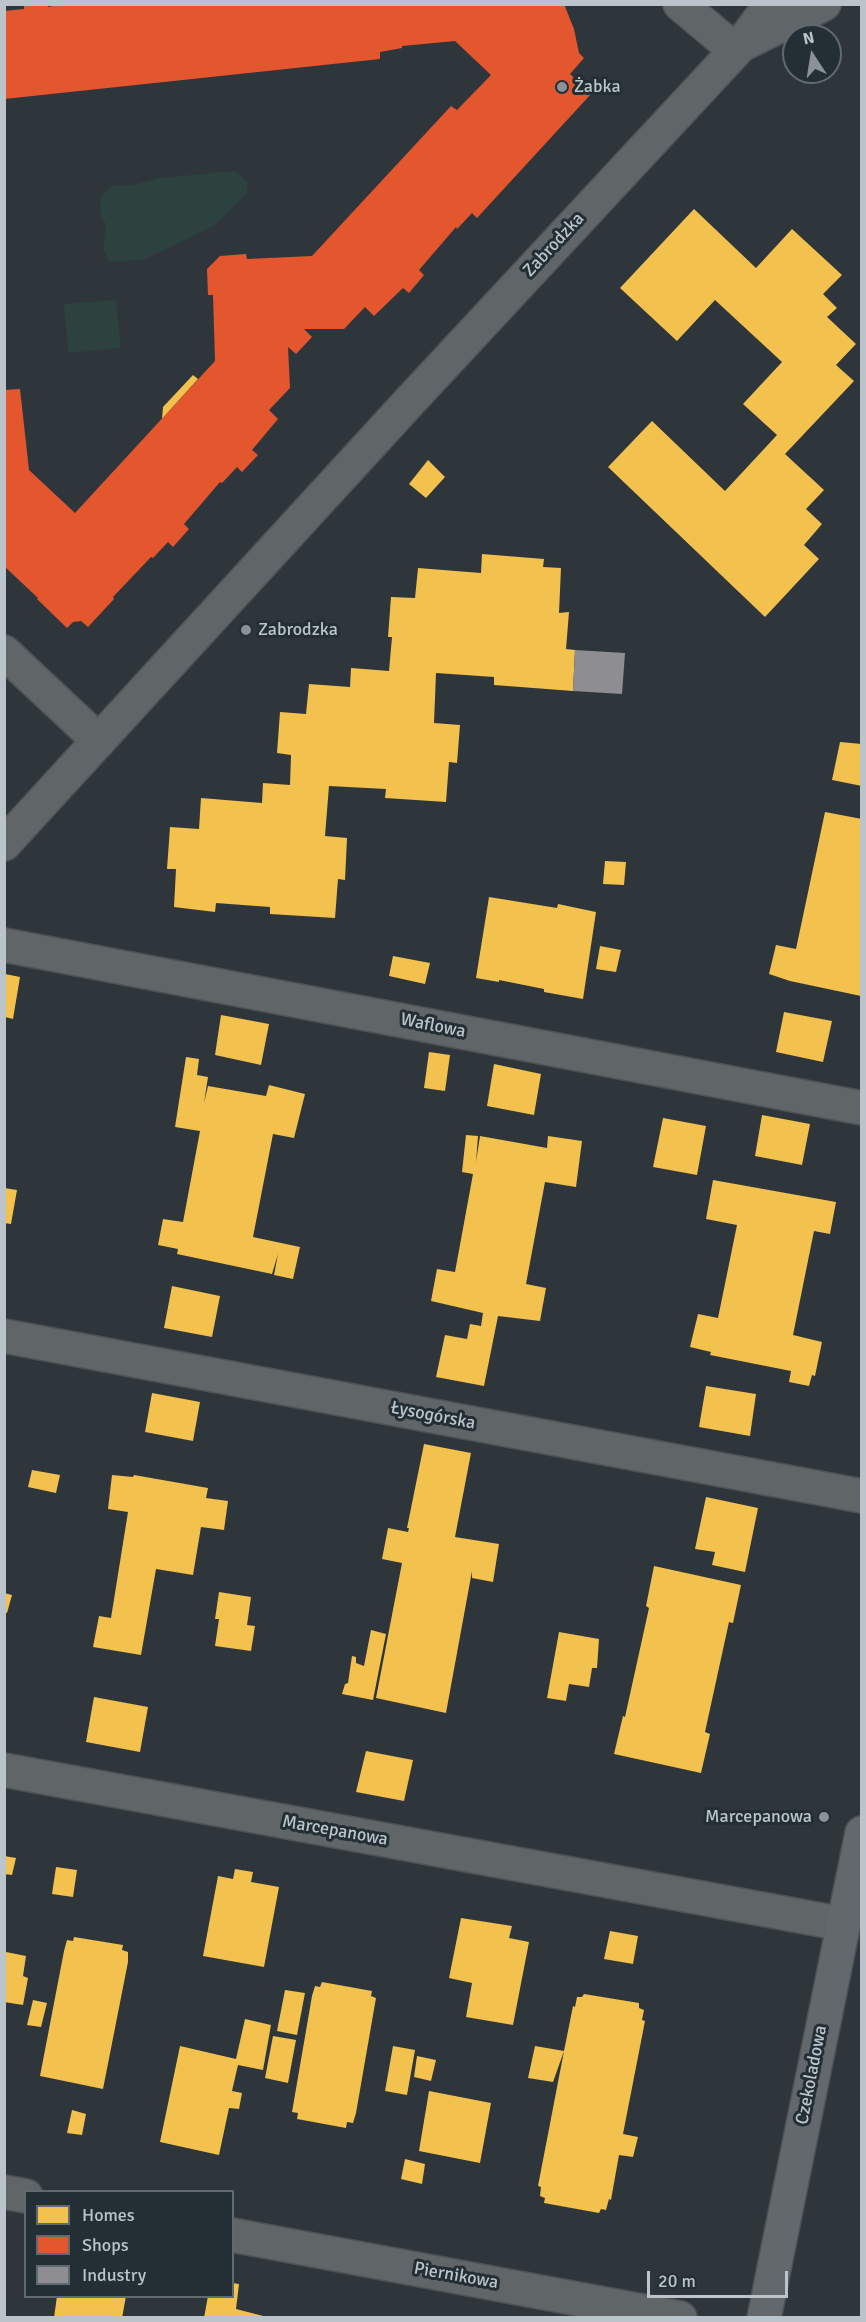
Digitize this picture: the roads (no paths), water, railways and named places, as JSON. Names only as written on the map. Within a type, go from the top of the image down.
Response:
[{"type":"street","points":[[680,4],[738,48],[824,4]]},
{"type":"street","name":"Zabrodzka","points":[[4,844],[738,48],[771,4]]},
{"type":"street","points":[[4,652],[99,741]]},
{"type":"street","name":"Waflowa","points":[[4,945],[861,1108]]},
{"type":"street","name":"Łysogórska","points":[[4,1336],[861,1496]]},
{"type":"street","name":"Marcepanowa","points":[[4,1770],[843,1924]]},
{"type":"street","name":"Czekoladowa","points":[[764,2318],[861,1833]]},
{"type":"street","points":[[4,2192],[24,2196]]},
{"type":"street","name":"Piernikowa","points":[[234,2235],[680,2318]]},
{"type":"place","name":"Żabka","points":[[562,87]]},
{"type":"place","name":"Zabrodzka","points":[[246,630]]},
{"type":"place","name":"Marcepanowa","points":[[824,1817]]}]
